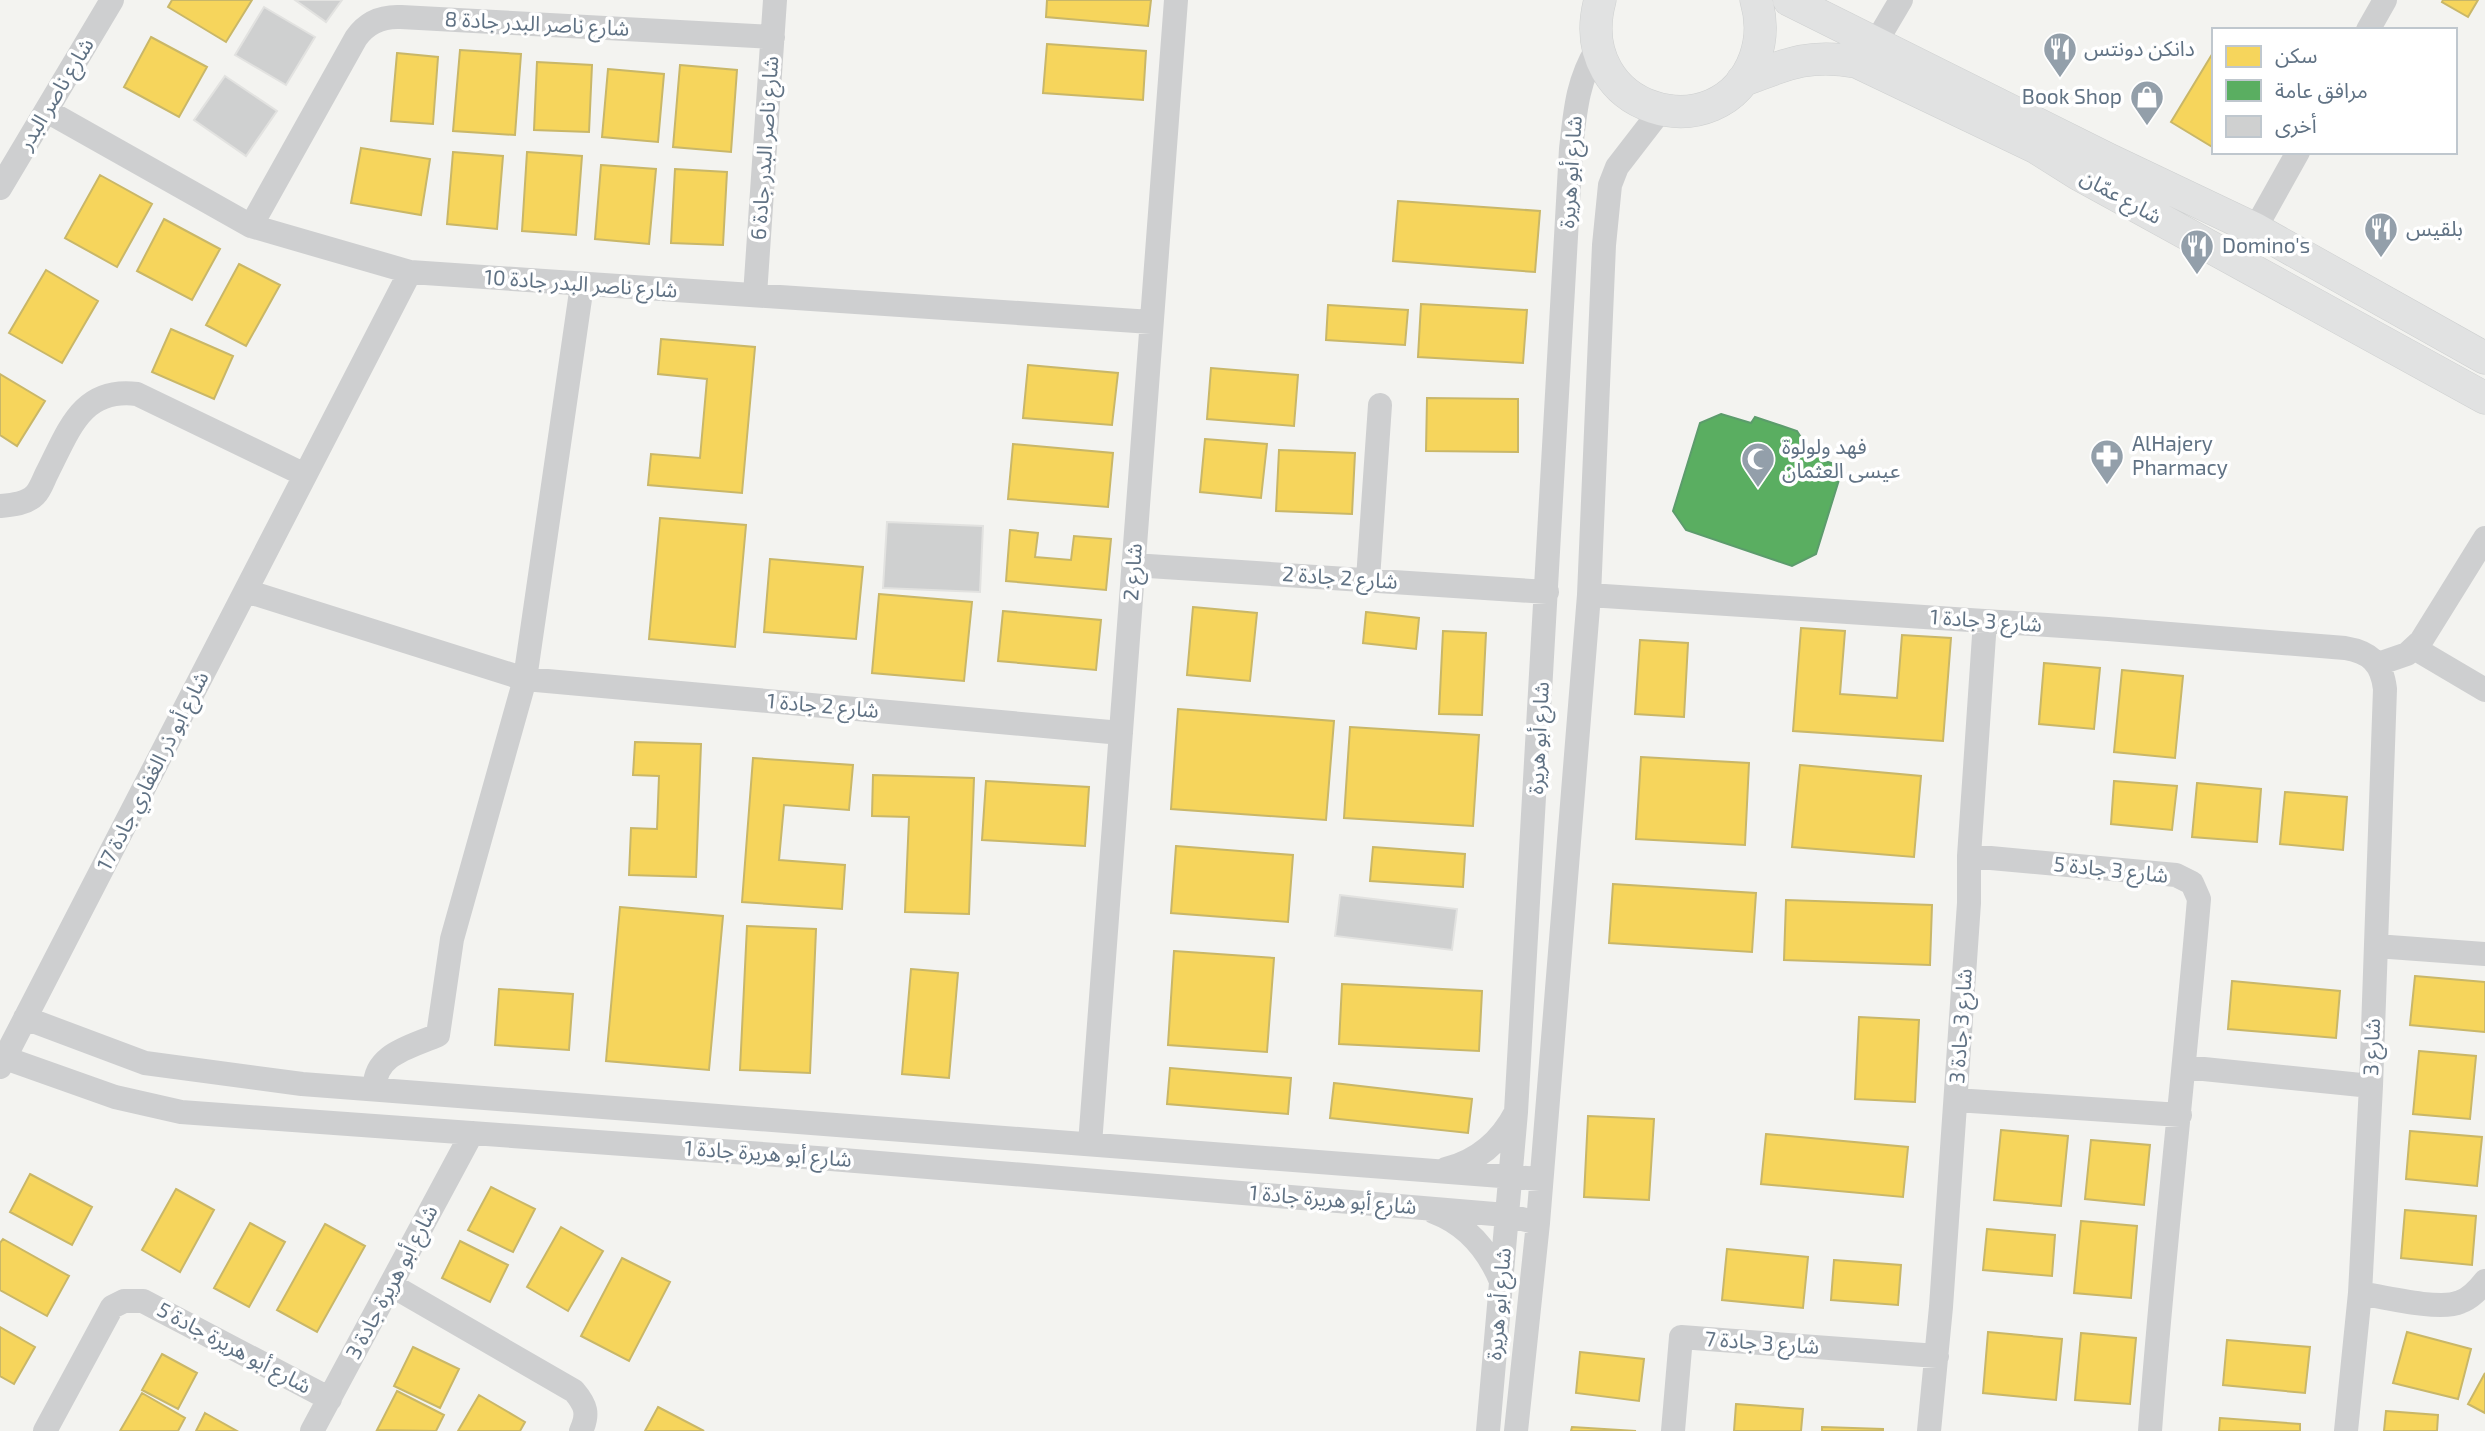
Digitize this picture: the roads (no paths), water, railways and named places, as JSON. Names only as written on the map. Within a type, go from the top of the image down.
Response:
[{"type":"main road","points":[[1600,0],[1595,25],[1597,49],[1614,82],[1643,104],[1679,112],[1714,103],[1742,81],[1759,48],[1761,29],[1756,0]]},
{"type":"main road","name":"شارع عمّان","points":[[1789,0],[2255,229],[2485,358]]},
{"type":"main road","name":"شارع عمّان","points":[[1742,81],[1794,61],[1831,57],[1857,62],[2035,147],[2078,174],[2485,398]]},
{"type":"street","name":"شارع ناصر البدر","points":[[0,188],[112,0]]},
{"type":"street","name":"شارع ناصر البدر جادة 6","points":[[755,295],[775,0]]},
{"type":"street","name":"شارع 2","points":[[1090,1144],[1176,0]]},
{"type":"street","points":[[1875,44],[1901,0]]},
{"type":"street","points":[[2369,28],[2385,0]]},
{"type":"street","name":"شارع ناصر البدر جادة 8","points":[[251,226],[356,38],[376,20],[401,17],[773,37]]},
{"type":"street","name":"شارع أبو هريرة","points":[[1488,1431],[1516,1112],[1571,149],[1576,99],[1581,80],[1597,49]]},
{"type":"street","name":"شارع أبو هريرة","points":[[1516,1431],[1538,1223],[1589,595],[1604,245],[1610,185],[1617,167],[1661,110]]},
{"type":"street","name":"شارع ناصر البدر جادة 10","points":[[47,111],[251,226],[410,272],[1152,322]]},
{"type":"street","points":[[2255,229],[2297,154]]},
{"type":"street","name":"شارع أبو ذر الغفاري جادة 17","points":[[2,1062],[410,272]]},
{"type":"street","points":[[374,1089],[374,1075],[383,1061],[438,1035],[452,939],[525,679],[582,285]]},
{"type":"street","points":[[0,506],[18,505],[35,495],[80,413],[102,397],[118,392],[137,394],[306,475]]},
{"type":"street","points":[[1368,579],[1380,405]]},
{"type":"street","points":[[2378,664],[2399,658],[2421,641],[2485,538]]},
{"type":"street","name":"شارع 2 جادة 2","points":[[1133,565],[1547,592]]},
{"type":"street","name":"شارع 2 جادة 1","points":[[246,591],[525,679],[1121,733]]},
{"type":"street","name":"شارع 3 جادة 1","points":[[1589,595],[2345,648],[2364,653],[2378,664]]},
{"type":"street","name":"شارع 3 جادة 3","points":[[1929,1431],[1956,1100],[1985,621]]},
{"type":"street","points":[[2414,648],[2485,690]]},
{"type":"street","name":"شارع 3","points":[[2346,1431],[2360,1293],[2371,1086],[2385,689],[2378,664]]},
{"type":"street","name":"شارع 3 جادة 5","points":[[1969,856],[2176,875],[2192,883],[2199,899],[2150,1431]]},
{"type":"street","points":[[2376,946],[2485,954]]},
{"type":"street","name":"شارع أبو هريرة جادة 1","points":[[25,1018],[145,1063],[302,1084],[1540,1179]]},
{"type":"street","name":"شارع أبو هريرة جادة 1","points":[[2,1062],[115,1097],[181,1112],[858,1161],[1506,1215],[1538,1223]]},
{"type":"street","points":[[2184,1068],[2371,1086]]},
{"type":"street","points":[[1956,1100],[2180,1115]]},
{"type":"street","points":[[1438,1170],[1466,1162],[1490,1146],[1509,1125],[1516,1112]]},
{"type":"street","name":"شارع أبو هريرة جادة 3","points":[[312,1431],[472,1133]]},
{"type":"street","points":[[1423,1208],[1454,1221],[1467,1231],[1488,1254],[1501,1282]]},
{"type":"street","points":[[2360,1293],[2445,1306],[2460,1303],[2474,1294],[2485,1281]]},
{"type":"street","points":[[391,1284],[574,1391],[583,1402],[585,1411],[586,1419],[581,1431]]},
{"type":"street","name":"شارع أبو هريرة جادة 5","points":[[45,1431],[112,1307],[124,1301],[143,1301],[330,1399]]},
{"type":"street","name":"شارع 3 جادة 7","points":[[1673,1431],[1681,1337],[1937,1356]]},
{"type":"place","name":"دانكن دونتس","points":[[2060,79]]},
{"type":"place","name":"Book Shop","points":[[2147,127]]},
{"type":"place","name":"بلقيس","points":[[2381,259]]},
{"type":"place","name":"Domino's","points":[[2197,276]]},
{"type":"place","name":"AlHajery Pharmacy","points":[[2107,486]]},
{"type":"place","name":"فهد ولولوة عيسى العثمان","points":[[1758,489]]}]
